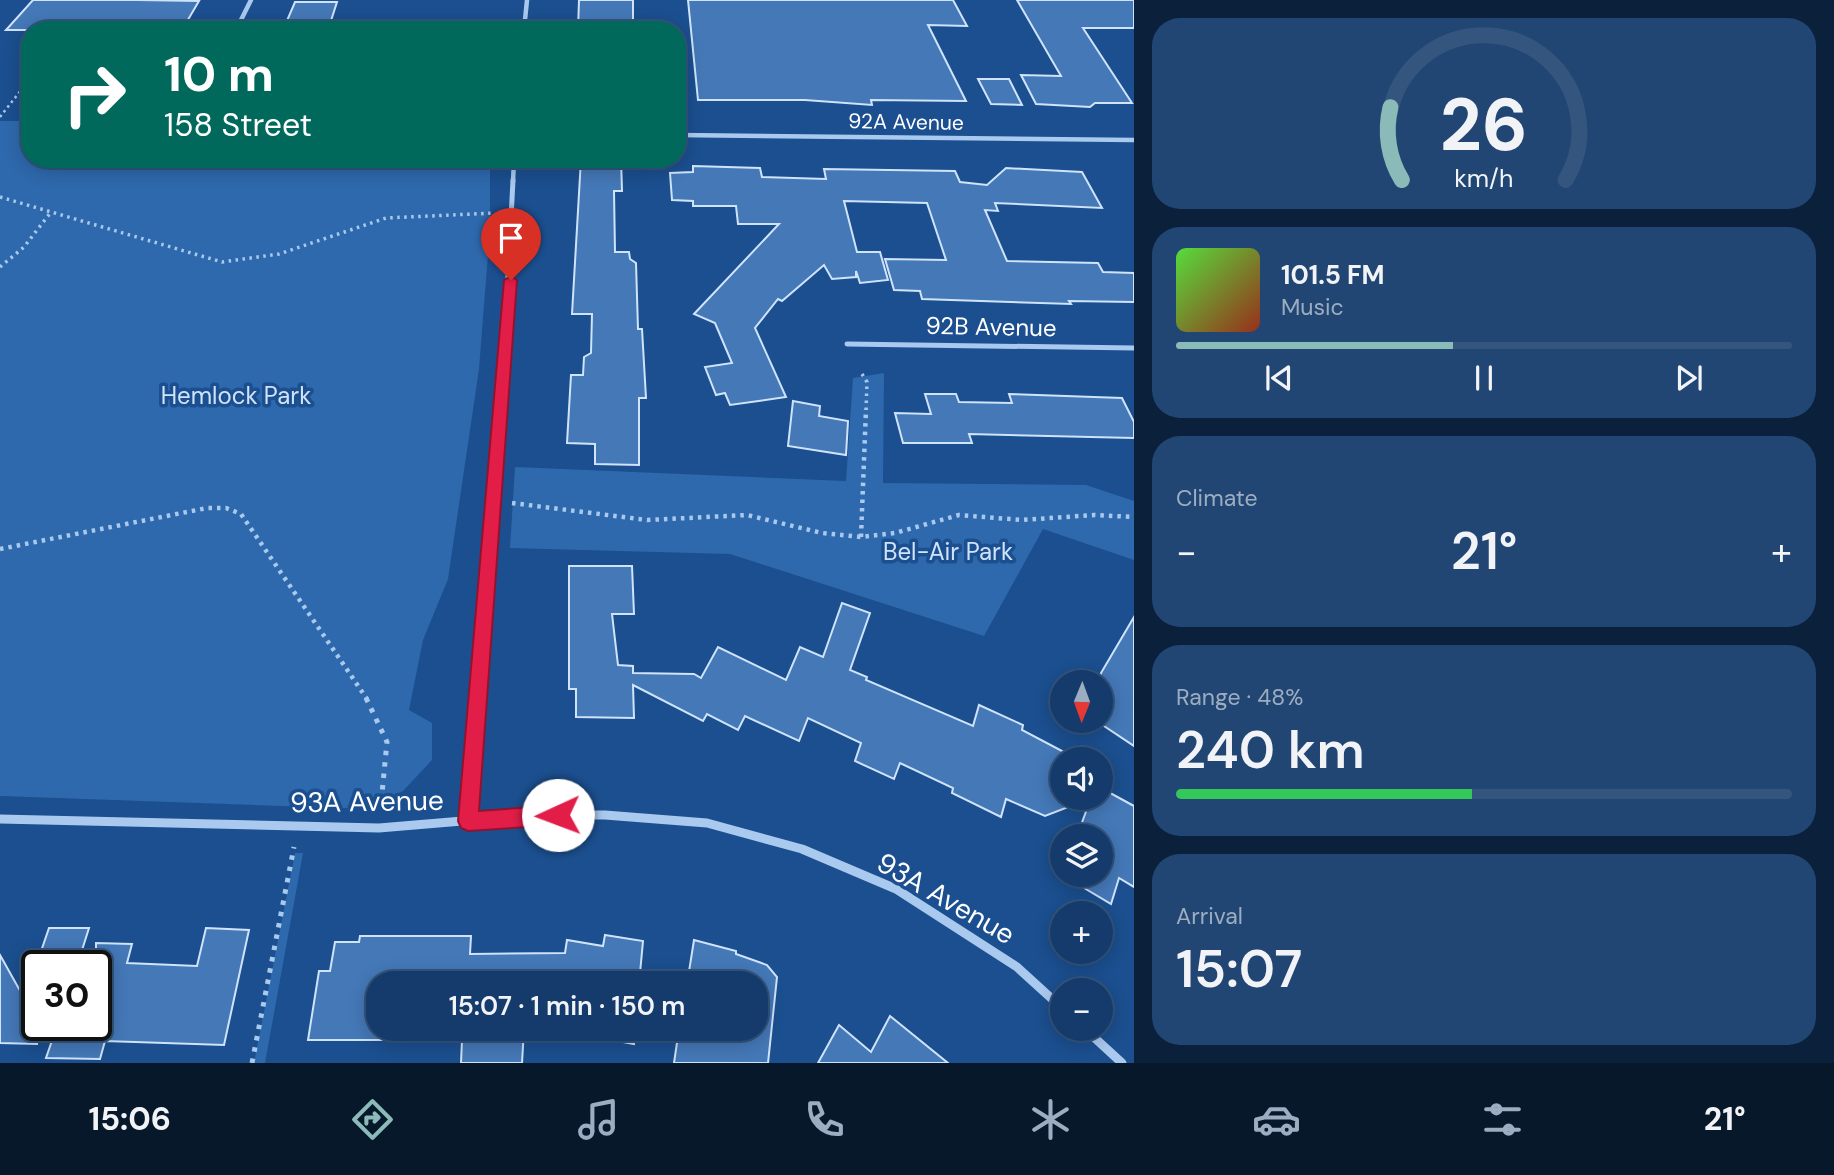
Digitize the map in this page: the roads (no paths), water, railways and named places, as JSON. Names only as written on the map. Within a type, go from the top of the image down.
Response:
[{"type":"street","points":[[240,21],[251,0]]},
{"type":"street","points":[[525,21],[527,0]]},
{"type":"street","name":"92A Avenue","points":[[686,135],[1134,140]]},
{"type":"street","points":[[468,821],[508,325],[514,168]]},
{"type":"street","name":"92B Avenue","points":[[847,344],[1134,348]]},
{"type":"street","name":"93A Avenue","points":[[0,820],[379,828],[534,815],[605,815],[694,822],[802,849],[896,889],[1017,967],[1050,997]]},
{"type":"street","points":[[1098,1041],[1122,1063]]},
{"type":"park label","name":"Hemlock Park","points":[[236,396]]},
{"type":"park label","name":"Bel-Air Park","points":[[948,552]]}]
